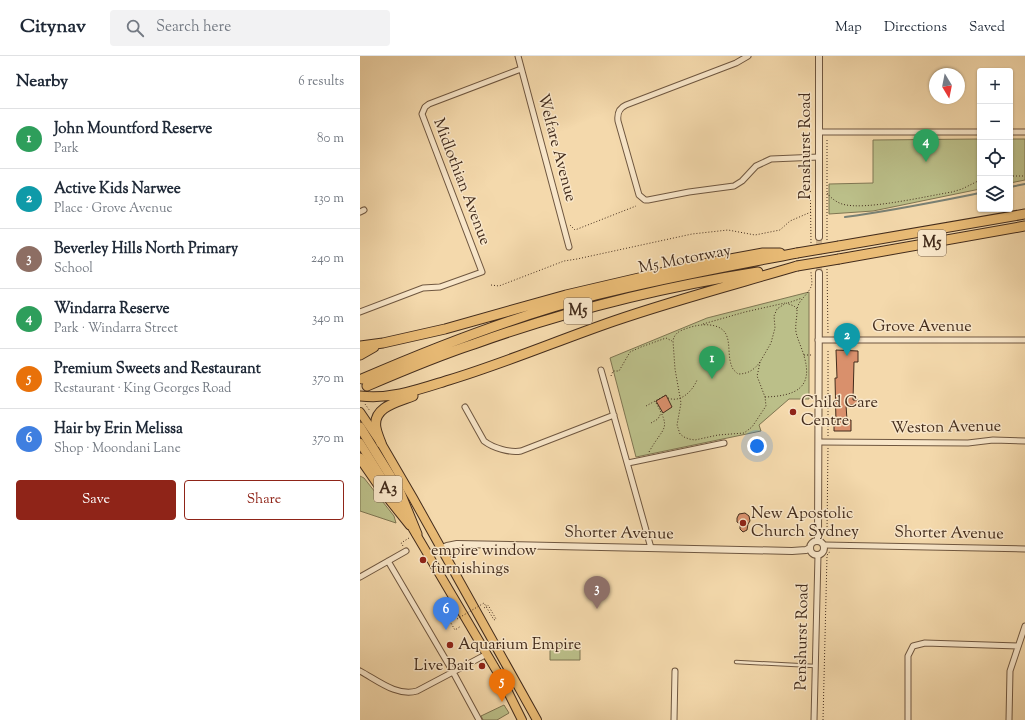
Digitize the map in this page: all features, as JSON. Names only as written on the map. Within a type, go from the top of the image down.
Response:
[{"type":"highway","name":"M5 Motorway","points":[[1025,214],[797,253],[663,279],[561,305],[477,332],[412,357],[364,382],[474,344],[588,308],[685,285],[1025,226]]},
{"type":"highway","name":"M5","points":[[383,343],[493,316],[566,295],[686,267],[763,253],[797,253]]},
{"type":"highway","points":[[381,443],[376,427],[377,418],[380,411],[388,405],[633,315],[682,299],[797,266]]},
{"type":"highway","points":[[360,346],[383,343]]},
{"type":"highway","points":[[360,355],[383,343]]},
{"type":"highway","points":[[360,396],[387,397],[407,393],[481,370]]},
{"type":"highway","name":"A3","points":[[363,409],[537,720]]},
{"type":"highway","points":[[360,427],[399,490],[414,536]]},
{"type":"highway","name":"A3","points":[[360,443],[414,536],[429,554],[487,654],[522,720]]},
{"type":"highway","points":[[360,458],[414,536]]},
{"type":"street","name":"Welfare Avenue","points":[[518,56],[569,247]]},
{"type":"street","points":[[748,56],[620,108],[618,112],[618,121],[639,195],[645,200],[648,200],[689,192],[729,188],[738,184],[756,166],[766,160],[783,157],[819,157]]},
{"type":"street","name":"Penshurst Road","points":[[819,56],[820,236]]},
{"type":"street","name":"Midlothian Avenue","points":[[360,312],[423,288],[440,287],[482,272],[422,114],[425,107],[429,104],[521,69]]},
{"type":"street","points":[[819,132],[977,132]]},
{"type":"street","points":[[1013,132],[1025,132]]},
{"type":"street","points":[[818,540],[819,273]]},
{"type":"street","name":"Grove Avenue","points":[[818,340],[1025,340]]},
{"type":"street","points":[[601,370],[651,548]]},
{"type":"street","points":[[465,408],[484,441],[488,444],[513,452],[520,451],[614,415]]},
{"type":"street","name":"Weston Avenue","points":[[818,442],[968,443],[993,440],[1025,441]]},
{"type":"street","points":[[628,463],[724,443]]},
{"type":"street","points":[[818,540],[824,545],[823,552],[818,555],[813,554],[810,548],[811,543],[818,540]]},
{"type":"street","name":"Shorter Avenue","points":[[429,554],[441,548],[457,544],[792,551],[806,550],[810,548]]},
{"type":"street","name":"Shorter Avenue","points":[[824,545],[1025,549]]},
{"type":"street","points":[[360,577],[406,551]]},
{"type":"street","name":"Penshurst Road","points":[[814,720],[818,555]]},
{"type":"street","points":[[388,561],[453,672],[479,720]]},
{"type":"street","points":[[1008,720],[1010,671],[1025,626]]},
{"type":"street","points":[[908,720],[908,656],[913,646],[924,642],[1018,646]]},
{"type":"street","points":[[360,672],[403,693],[410,693],[417,691],[487,654]]},
{"type":"street","points":[[674,720],[675,671]]},
{"type":"lane","points":[[736,662],[815,666]]},
{"type":"path","points":[[827,139],[827,193],[831,198],[843,204],[857,206],[952,192],[977,182]]},
{"type":"path","points":[[491,285],[499,286],[567,260],[577,260],[692,234],[728,230],[755,235],[780,230],[790,221],[811,212],[810,164]]},
{"type":"path","points":[[1013,176],[1025,176]]},
{"type":"path","points":[[570,225],[575,230],[636,206]]},
{"type":"path","points":[[760,362],[757,376],[765,397],[766,406],[749,430],[744,433],[718,435],[695,440],[688,439],[680,434],[678,430],[678,421],[680,399],[675,369],[672,341],[673,337],[680,331],[688,328],[802,298]]},
{"type":"path","points":[[701,325],[716,326],[720,328],[726,335],[732,368],[738,374],[747,374],[760,362],[771,343],[775,328],[774,316],[777,309],[786,303]]},
{"type":"path","points":[[765,397],[781,396],[794,392],[802,387],[806,378],[804,355],[796,331],[797,309],[786,303]]},
{"type":"path","points":[[611,376],[613,371],[619,371],[630,352],[666,338],[672,341]]},
{"type":"path","points":[[828,348],[828,437]]},
{"type":"path","points":[[668,398],[673,400],[680,399],[688,393],[697,380]]},
{"type":"path","points":[[646,406],[666,395]]},
{"type":"path","points":[[649,458],[649,452],[653,444],[665,428],[665,419],[655,401]]},
{"type":"path","points":[[363,409],[373,415]]},
{"type":"path","points":[[651,423],[658,419],[661,412]]},
{"type":"path","points":[[828,447],[827,531],[828,534],[831,534],[831,537]]},
{"type":"path","points":[[406,551],[401,543],[414,536]]},
{"type":"path","points":[[823,720],[827,556],[828,552],[830,552]]},
{"type":"path","points":[[454,613],[447,600],[445,602],[450,611],[445,613],[455,630],[462,626]]},
{"type":"path","points":[[457,619],[484,603],[494,620],[496,619],[488,605],[482,609]]},
{"type":"green space","points":[[977,139],[977,190],[873,211],[829,214],[829,184],[873,183],[873,140]]},
{"type":"green space","points":[[1013,139],[1025,139],[1025,180],[1013,182]]},
{"type":"green space","points":[[809,292],[809,399],[789,399],[759,425],[761,431],[636,457],[610,358],[707,318]]},
{"type":"green space","points":[[360,476],[364,478],[394,516],[396,523],[360,511]]},
{"type":"green space","points":[[550,643],[580,643],[580,660],[550,660]]},
{"type":"green space","points":[[504,705],[509,713],[497,720],[483,720],[481,716]]},
{"type":"building","points":[[836,350],[858,351],[858,362],[854,362],[853,400],[862,400],[862,405],[846,405],[847,420],[851,420],[851,431],[834,431],[834,423],[836,423]]},
{"type":"building","points":[[666,395],[672,407],[663,413],[656,401]]},
{"type":"building","name":"New Apostolic Church Sydney","points":[[745,513],[749,516],[750,521],[747,530],[743,532],[740,529],[740,524],[737,522],[737,518],[739,514]]},
{"type":"waterway","points":[[1013,186],[1025,184]]},
{"type":"waterway","points":[[845,217],[977,194]]},
{"type":"tunnel","points":[[819,237],[819,273]]},
{"type":"place","name":"Windarra Reserve","points":[[926,162]]},
{"type":"place","name":"Active Kids Narwee","points":[[847,356]]},
{"type":"place","name":"John Mountford Reserve","points":[[712,379]]},
{"type":"place","name":"Child Care Centre","points":[[793,412]]},
{"type":"place","name":"New Apostolic Church Sydney","points":[[743,523]]},
{"type":"place","name":"empire window furnishings","points":[[423,560]]},
{"type":"place","name":"Beverley Hills North Primary","points":[[597,609]]},
{"type":"place","name":"Hair by Erin Melissa","points":[[446,630]]},
{"type":"place","name":"Aquarium Empire","points":[[450,645]]},
{"type":"place","name":"Live Bait","points":[[482,666]]},
{"type":"place","name":"Premium Sweets and Restaurant","points":[[502,702]]}]
